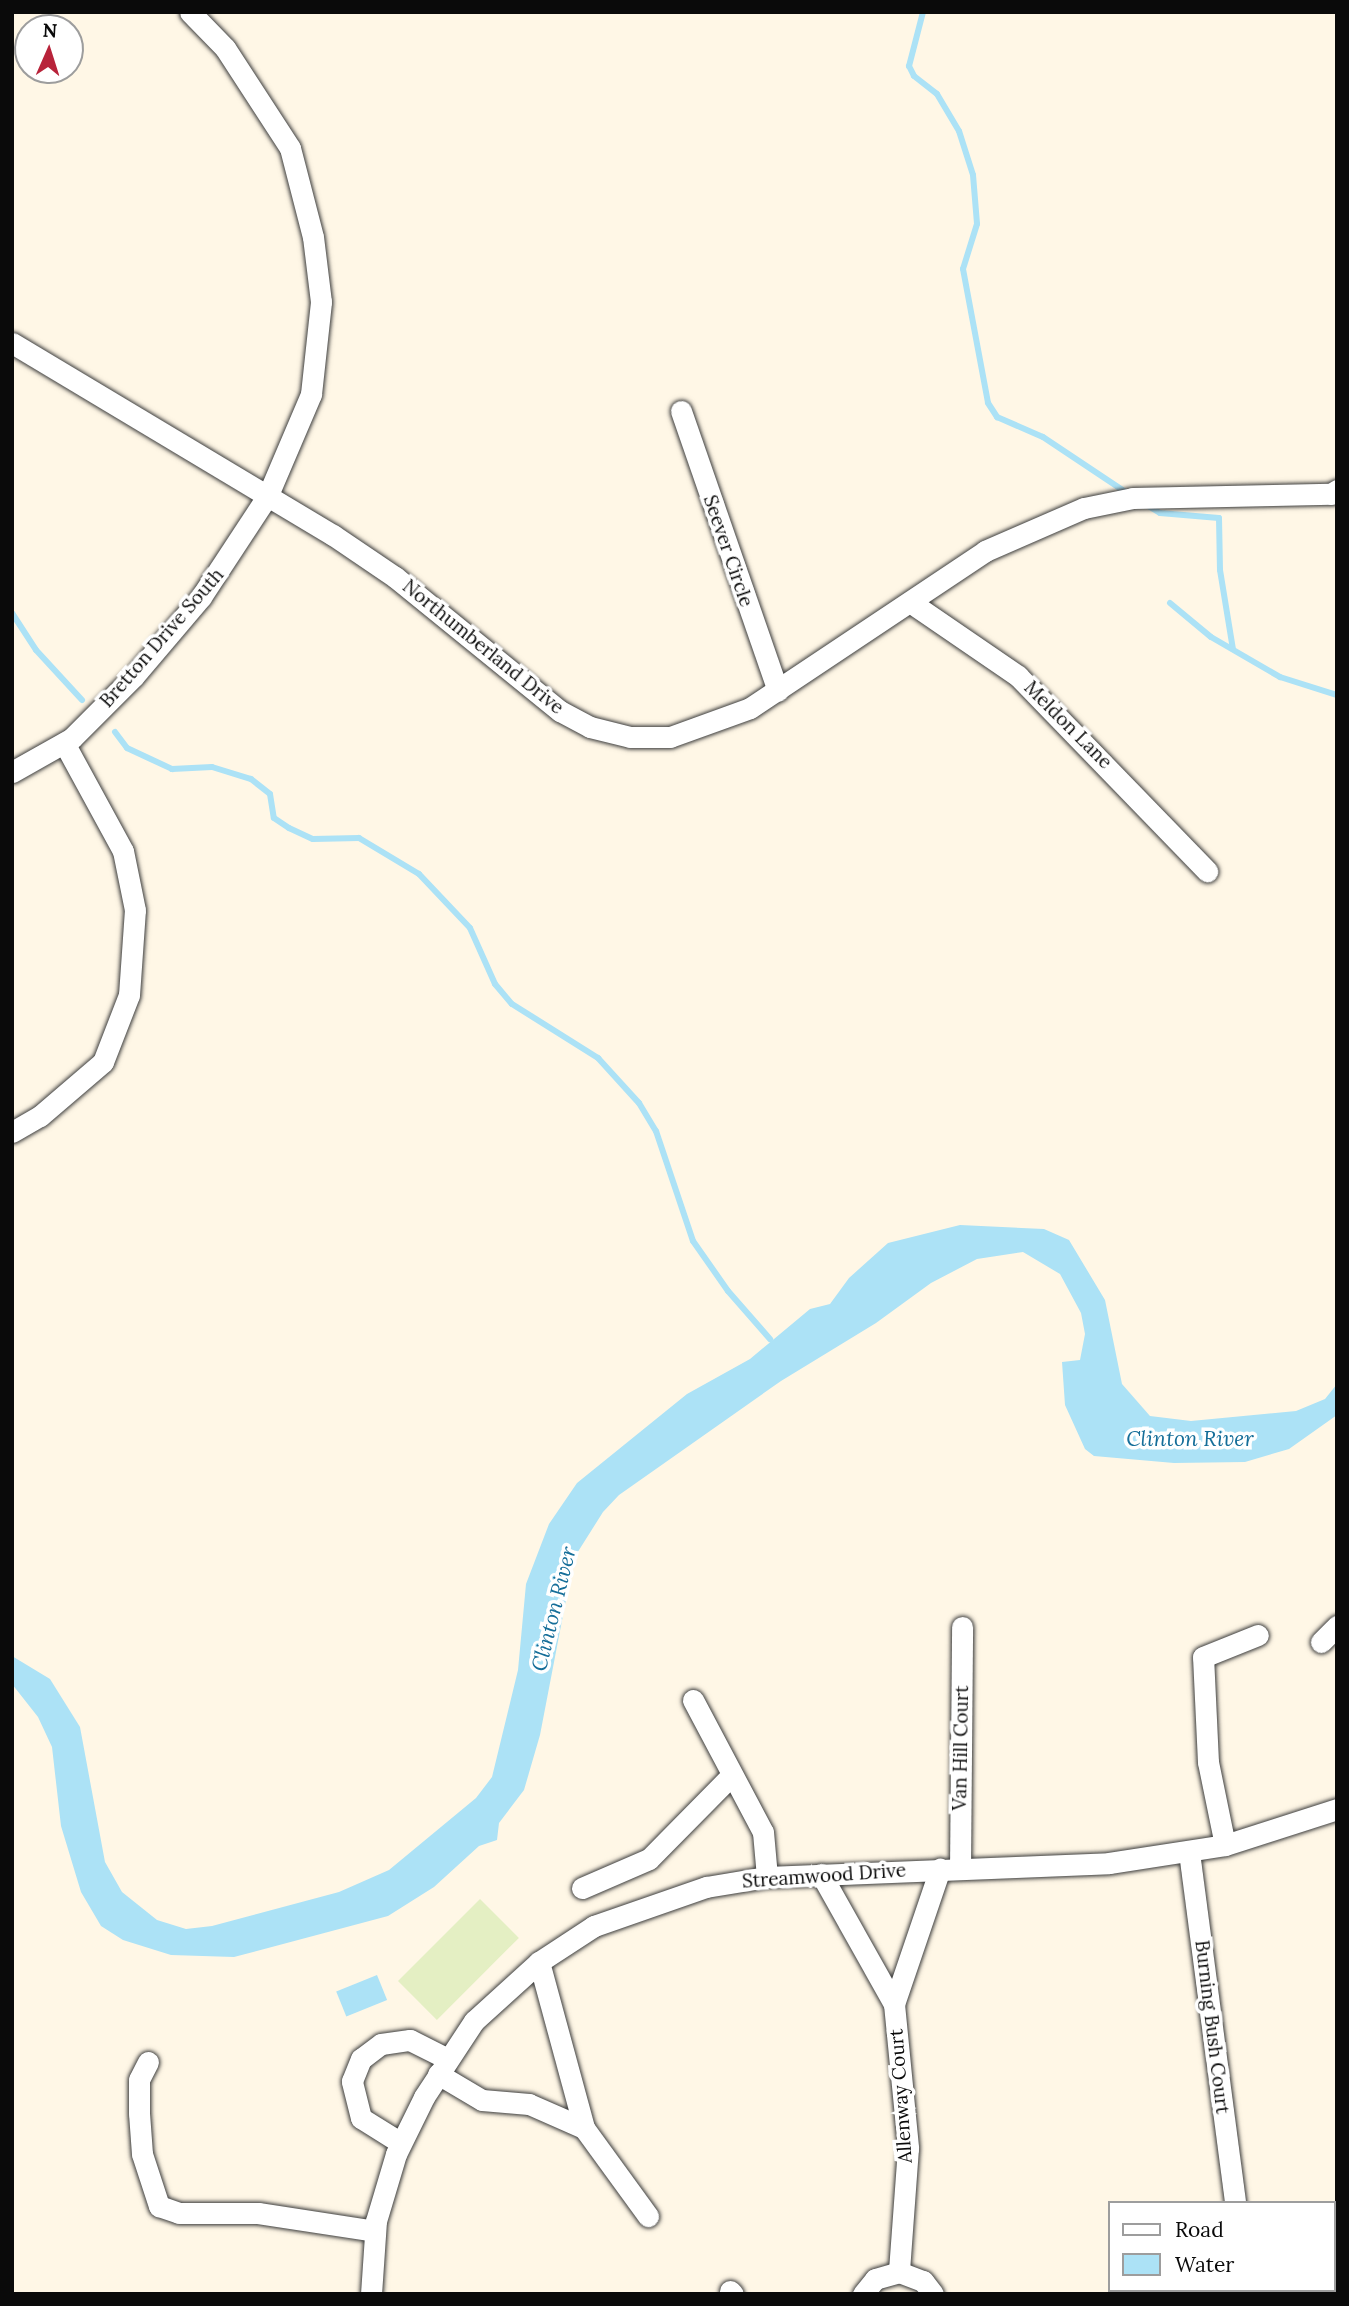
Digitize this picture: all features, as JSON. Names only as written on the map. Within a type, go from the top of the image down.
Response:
[{"type":"street","name":"Bretton Drive South","points":[[12,772],[64,743],[134,676],[201,597],[268,495],[311,394],[321,302],[313,237],[290,148],[225,48],[190,12]]},
{"type":"street","name":"Northumberland Drive","points":[[12,343],[268,495],[394,577],[560,711],[590,727],[630,737],[670,737],[750,708],[985,551],[1084,508],[1133,498],[1335,498]]},
{"type":"street","name":"Seever Circle","points":[[681,411],[778,691]]},
{"type":"street","name":"Meldon Lane","points":[[910,602],[1018,676],[1207,871]]},
{"type":"street","points":[[12,1132],[40,1116],[103,1062],[129,995],[135,910],[123,851],[64,743]]},
{"type":"street","points":[[1321,1642],[1337,1626]]},
{"type":"street","name":"Van Hill Court","points":[[950,1869],[962,1627]]},
{"type":"street","points":[[1225,1845],[1208,1762],[1203,1657],[1258,1635]]},
{"type":"street","points":[[693,1700],[730,1777],[763,1832],[766,1877]]},
{"type":"street","points":[[582,1888],[649,1858],[730,1777]]},
{"type":"street","name":"Streamwood Drive","points":[[371,2294],[375,2231],[401,2143],[443,2066],[474,2021],[539,1962],[594,1926],[639,1907],[706,1886],[766,1877],[1108,1863],[1225,1845],[1337,1809]]},
{"type":"street","name":"Burning Bush Court","points":[[1189,1852],[1235,2201]]},
{"type":"street","name":"Allenway Court","points":[[894,2004],[950,1869]]},
{"type":"street","name":"Allenway Court","points":[[821,1874],[894,2004],[908,2148],[899,2272]]},
{"type":"street","points":[[539,1962],[584,2128],[648,2216]]},
{"type":"street","points":[[401,2143],[361,2118],[352,2081],[360,2059],[381,2044],[410,2040],[482,2099],[529,2104],[584,2128]]},
{"type":"street","points":[[148,2062],[139,2080],[142,2154],[159,2207],[179,2213],[258,2213],[375,2231]]},
{"type":"street","points":[[863,2294],[875,2280],[899,2272],[923,2281],[933,2294]]},
{"type":"green space","points":[[480,1899],[519,1938],[437,2020],[398,1981]]},
{"type":"water","name":"Clinton River","points":[[960,1225],[1044,1229],[1069,1240],[1105,1300],[1122,1384],[1150,1416],[1191,1421],[1296,1411],[1325,1399],[1337,1384],[1337,1415],[1289,1449],[1245,1462],[1174,1463],[1094,1456],[1085,1449],[1065,1405],[1062,1362],[1080,1360],[1085,1334],[1081,1313],[1060,1274],[1023,1252],[977,1259],[931,1283],[876,1323],[781,1381],[619,1495],[603,1512],[574,1558],[540,1735],[524,1790],[499,1823],[497,1840],[479,1846],[434,1887],[388,1916],[234,1957],[171,1955],[123,1940],[101,1926],[81,1892],[61,1826],[52,1747],[38,1717],[12,1684],[12,1656],[50,1679],[80,1727],[105,1862],[122,1892],[157,1920],[186,1929],[212,1926],[339,1892],[389,1870],[476,1798],[492,1777],[518,1670],[526,1584],[549,1524],[577,1483],[687,1394],[750,1359],[810,1309],[830,1304],[849,1278],[888,1243]]},
{"type":"water","points":[[377,1975],[387,2000],[346,2017],[336,1991]]},
{"type":"waterway","points":[[923,12],[909,66],[914,76],[937,94],[959,131],[973,175],[977,224],[963,269],[988,403],[997,417],[1043,437],[1127,493]]},
{"type":"waterway","points":[[1145,504],[1160,513],[1219,518],[1220,570],[1233,649]]},
{"type":"waterway","points":[[1170,603],[1211,637],[1280,677],[1337,695]]},
{"type":"waterway","points":[[12,613],[36,650],[82,700]]},
{"type":"waterway","points":[[115,732],[127,748],[172,769],[212,767],[251,779],[270,794],[274,818],[289,828],[313,839],[359,838],[419,874],[470,928],[495,984],[512,1004],[598,1058],[639,1103],[656,1131],[693,1241],[728,1291],[770,1339]]}]
